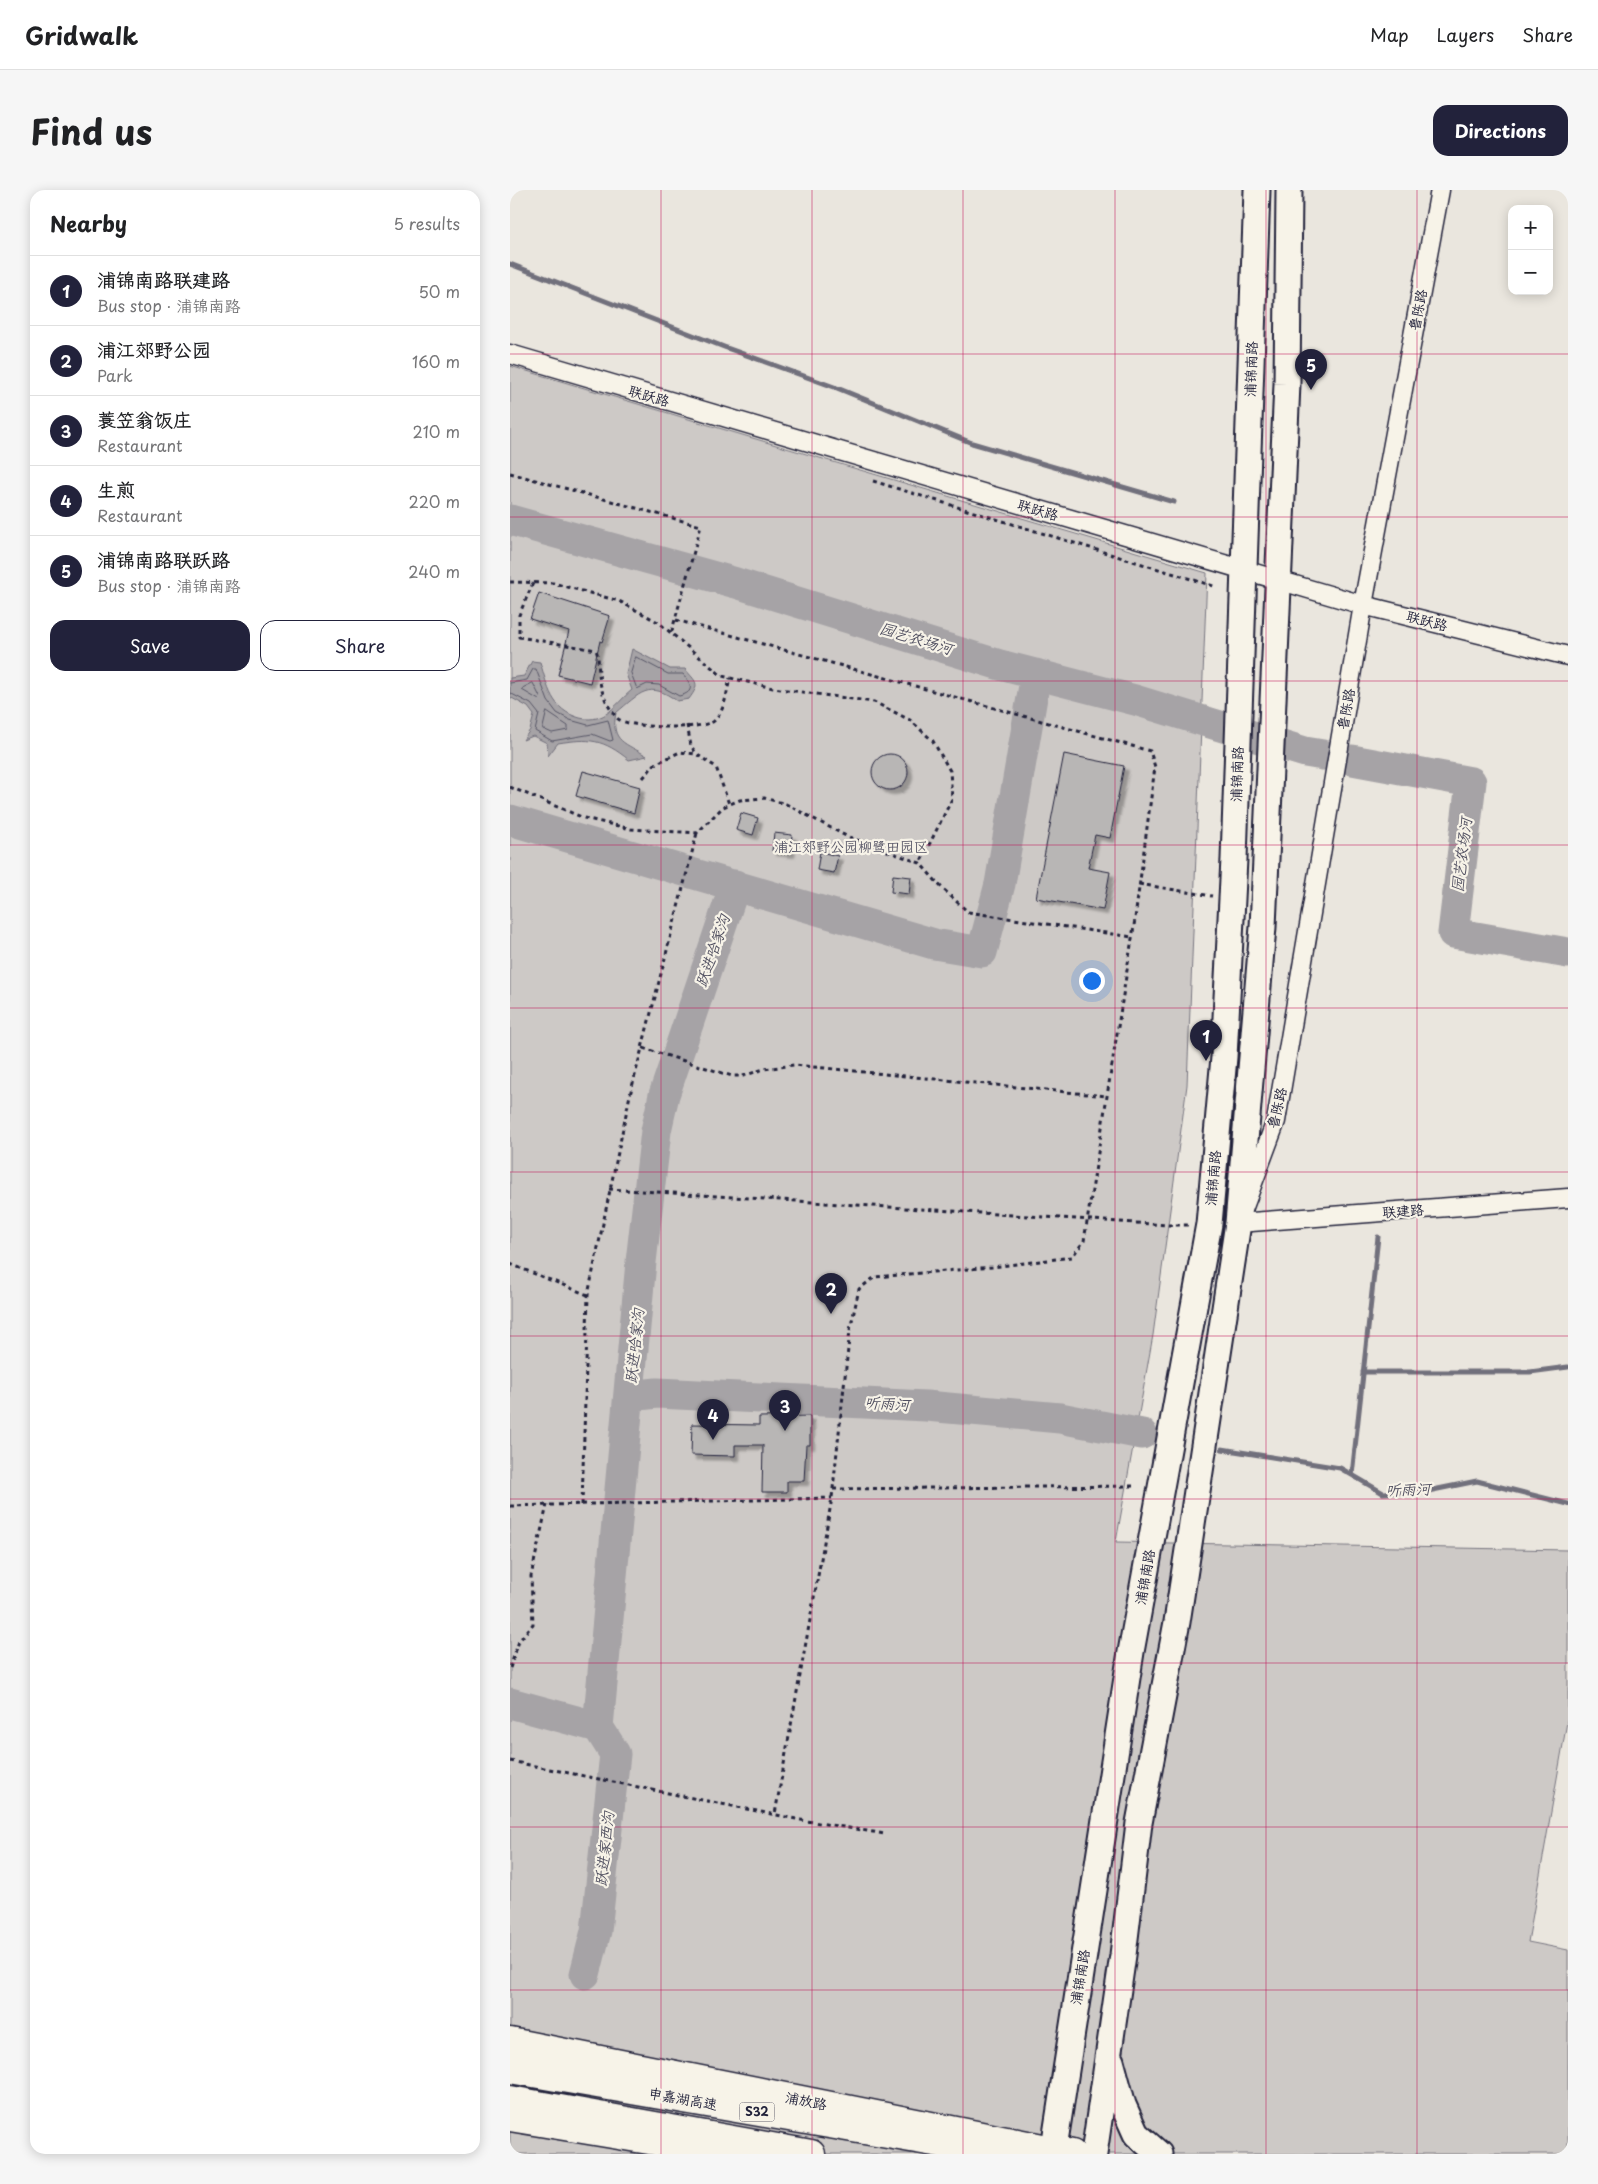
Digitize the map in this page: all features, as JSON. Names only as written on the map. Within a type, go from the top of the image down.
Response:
[{"type":"main road","name":"浦锦南路","points":[[1060,2153],[1131,1652],[1209,1224],[1224,1056],[1232,899],[1257,190]]},
{"type":"main road","name":"浦锦南路","points":[[1094,2154],[1139,1823],[1177,1622],[1238,1223],[1263,927],[1287,384],[1289,190]]},
{"type":"main road","name":"浦放路","points":[[510,2042],[1060,2153]]},
{"type":"main road","points":[[1109,2047],[1111,2064],[1122,2105],[1136,2134],[1159,2154]]},
{"type":"main road","name":"申嘉湖高速","points":[[510,2069],[1004,2154]]},
{"type":"main road","name":"S32","points":[[510,2100],[811,2154]]},
{"type":"main road","points":[[510,2118],[734,2154]]},
{"type":"street","name":"鲁陈路","points":[[1238,1223],[1276,1121],[1363,605],[1440,190]]},
{"type":"street","name":"联跃路","points":[[510,354],[1363,605],[1568,656]]},
{"type":"street","name":"联建路","points":[[1238,1223],[1568,1198]]},
{"type":"path","points":[[510,473],[701,526],[671,634]]},
{"type":"path","points":[[510,582],[553,583],[620,601],[658,622],[722,676],[773,688],[874,702],[910,720],[933,741],[950,771],[952,799],[920,863]]},
{"type":"path","points":[[533,583],[519,615],[518,637],[596,650],[601,691],[608,707],[619,720],[662,727],[704,726],[714,721],[723,707],[730,678]]},
{"type":"path","points":[[676,620],[1150,751],[1155,767],[1132,937],[1084,1241],[1072,1257],[992,1267],[875,1277],[859,1289],[850,1330],[832,1498],[775,1814]]},
{"type":"path","points":[[687,725],[691,746],[696,754],[716,767],[728,804]]},
{"type":"path","points":[[643,778],[654,764],[680,752],[696,754]]},
{"type":"path","points":[[510,787],[584,818],[631,829],[696,833]]},
{"type":"path","points":[[582,1505],[588,1295],[609,1189],[696,833],[728,804],[740,800],[764,798],[786,804],[846,836],[920,863],[942,888],[968,912],[1132,937]]},
{"type":"path","points":[[1139,884],[1232,899]]},
{"type":"path","points":[[642,1048],[732,1076],[743,1076],[764,1069],[794,1065],[1107,1096]]},
{"type":"path","points":[[609,1189],[1168,1225],[1209,1224]]},
{"type":"path","points":[[510,1264],[588,1295]]},
{"type":"path","points":[[833,1488],[1135,1486]]},
{"type":"path","points":[[510,1506],[582,1505],[648,1501],[832,1498]]},
{"type":"path","points":[[510,1668],[519,1642],[533,1624],[531,1576],[547,1505]]},
{"type":"path","points":[[510,1761],[885,1834]]},
{"type":"green space","name":"浦江郊野公园柳鹭田园区","points":[[510,366],[1207,573],[1187,1085],[1153,1335],[1116,1542],[1568,1550],[1568,1716],[1528,1942],[1568,1950],[1568,2154],[510,2154]]},
{"type":"water","points":[[632,649],[670,669],[685,669],[696,683],[689,699],[677,701],[659,691],[652,690],[638,695],[616,713],[615,730],[618,736],[626,744],[647,756],[629,760],[604,744],[579,741],[558,743],[548,756],[547,743],[533,736],[523,740],[530,730],[534,715],[528,707],[510,697],[510,678],[524,676],[532,661],[540,662],[552,696],[563,709],[580,718],[597,718],[609,712],[632,690],[626,674]]},
{"type":"building","points":[[539,593],[610,616],[602,642],[600,641],[590,683],[558,675],[569,631],[530,619]]},
{"type":"building","points":[[890,754],[897,755],[903,759],[907,765],[907,779],[903,785],[897,789],[890,790],[883,789],[877,785],[873,779],[872,772],[873,765],[877,759],[883,755]]},
{"type":"building","points":[[1064,754],[1124,766],[1110,838],[1095,835],[1088,868],[1110,872],[1103,910],[1036,898]]},
{"type":"building","points":[[583,771],[640,787],[634,813],[576,796]]},
{"type":"building","points":[[741,813],[758,818],[753,835],[736,830]]},
{"type":"building","points":[[774,833],[792,835],[790,853],[772,851]]},
{"type":"building","points":[[820,852],[838,856],[834,873],[817,870]]},
{"type":"building","points":[[893,875],[911,877],[909,894],[891,892]]},
{"type":"building","points":[[810,1416],[810,1445],[806,1445],[804,1481],[787,1481],[787,1492],[762,1492],[763,1445],[735,1445],[735,1456],[691,1455],[692,1424],[759,1425],[759,1417]]},
{"type":"waterway","points":[[510,264],[724,347],[837,388],[972,443],[1174,502]]},
{"type":"waterway","name":"园艺农场河","points":[[510,520],[736,583],[1000,665],[1135,700],[1305,752],[1323,755]]},
{"type":"waterway","points":[[510,820],[934,944],[982,952],[1000,884],[1036,674]]},
{"type":"waterway","name":"园艺农场河","points":[[1352,760],[1471,782],[1453,933],[1568,953]]},
{"type":"waterway","name":"跃进哈家沟","points":[[510,1703],[598,1727],[641,1262],[656,1131],[664,1095],[735,885]]},
{"type":"waterway","points":[[1352,1475],[1378,1237]]},
{"type":"waterway","points":[[1363,1372],[1530,1372],[1568,1367]]},
{"type":"waterway","name":"听雨河","points":[[630,1396],[657,1393],[926,1406],[1060,1418],[1142,1434]]},
{"type":"waterway","name":"听雨河","points":[[1222,1449],[1340,1468],[1383,1493],[1428,1491],[1477,1481],[1568,1504]]},
{"type":"waterway","name":"跃进家西沟","points":[[585,1974],[596,1931],[615,1754],[598,1727]]},
{"type":"place","name":"浦锦南路联跃路","points":[[1311,390]]},
{"type":"place","name":"浦锦南路联建路","points":[[1206,1061]]},
{"type":"place","name":"浦江郊野公园","points":[[831,1314]]},
{"type":"place","name":"蓑笠翁饭庄","points":[[785,1431]]},
{"type":"place","name":"生煎","points":[[713,1440]]}]
